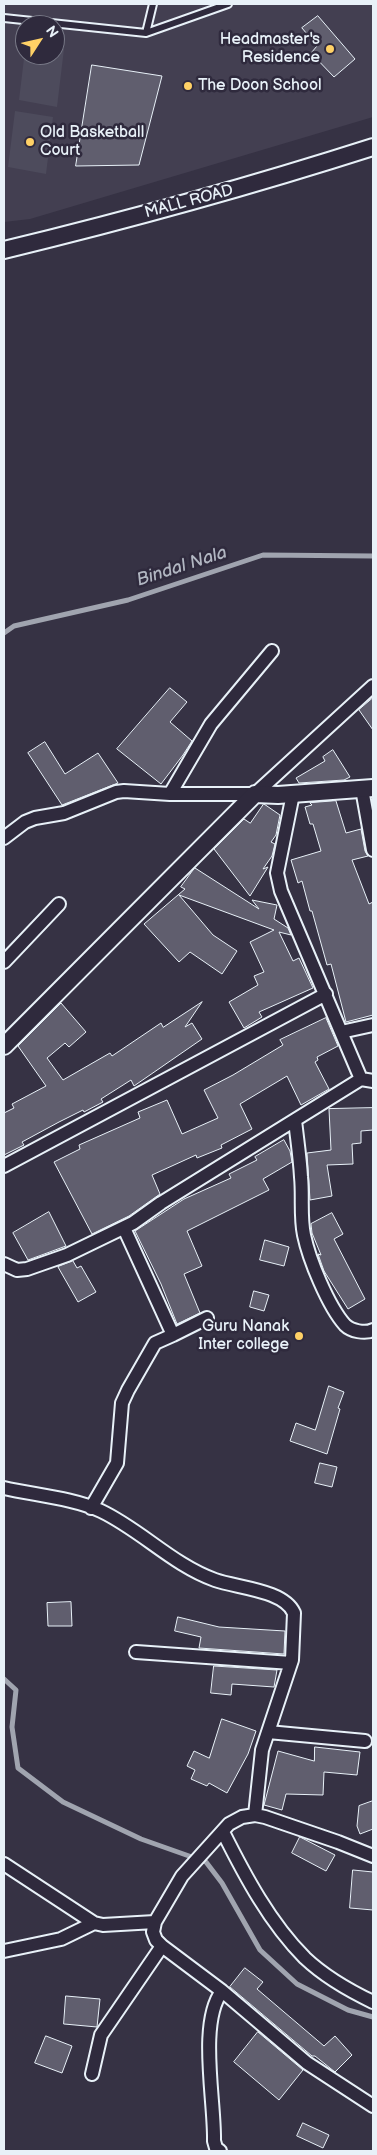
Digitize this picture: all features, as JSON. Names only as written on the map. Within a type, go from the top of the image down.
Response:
[{"type":"street","name":"MALL ROAD","points":[[4,250],[111,224],[262,182],[373,147]]},
{"type":"street","points":[[170,794],[211,724],[272,651]]},
{"type":"street","points":[[4,1046],[255,794],[373,686]]},
{"type":"street","points":[[4,838],[25,822],[35,818],[64,813],[116,792],[293,794],[368,788],[373,850]]},
{"type":"street","points":[[4,1264],[17,1270],[27,1270],[67,1255],[124,1228],[295,1120],[367,1080],[341,1032],[278,881],[293,794]]},
{"type":"street","points":[[4,962],[58,904]]},
{"type":"street","points":[[4,1166],[326,994]]},
{"type":"street","points":[[341,1032],[373,1025]]},
{"type":"street","points":[[295,1120],[302,1178],[302,1224],[308,1252],[327,1293],[346,1326],[359,1332],[373,1330]]},
{"type":"street","points":[[124,1228],[172,1335]]},
{"type":"street","points":[[91,1508],[117,1463],[122,1403],[155,1344],[207,1318]]},
{"type":"street","points":[[4,1488],[100,1511],[200,1574],[224,1583],[272,1595],[291,1606],[294,1613],[291,1663],[262,1750],[255,1815]]},
{"type":"street","points":[[136,1652],[291,1663]]},
{"type":"street","points":[[268,1732],[365,1741]]},
{"type":"street","points":[[373,1856],[338,1842],[255,1815],[235,1820],[182,1876],[155,1922],[153,1932],[156,1940],[162,1946],[222,1991],[307,2064],[373,2106]]},
{"type":"street","points":[[222,1832],[239,1864],[268,1910],[306,1958],[331,1978],[373,2002]]},
{"type":"street","points":[[4,1864],[94,1923],[103,1925],[155,1922]]},
{"type":"street","points":[[4,1951],[61,1938],[94,1923]]},
{"type":"street","points":[[92,2074],[101,2035],[107,2024],[162,1946]]},
{"type":"street","points":[[220,2151],[216,2148],[214,2141],[209,2046],[210,2023],[216,1998],[222,1991]]},
{"type":"lane","points":[[146,33],[153,4]]},
{"type":"lane","points":[[4,18],[146,33],[228,4]]},
{"type":"shaded area","name":"The Doon School","points":[[4,4],[373,4],[373,117],[30,219],[4,222]]},
{"type":"shaded area","name":"Old Basketball Court","points":[[23,65],[62,65],[57,107],[19,100]]},
{"type":"shaded area","name":"Old Basketball Court","points":[[15,111],[53,117],[46,174],[8,167]]},
{"type":"building","name":"Headmaster's Residence","points":[[318,16],[355,59],[334,77],[311,53],[317,46],[302,28]]},
{"type":"building","points":[[92,65],[162,76],[139,165],[76,166]]},
{"type":"building","points":[[170,688],[187,702],[170,722],[192,741],[161,784],[117,749]]},
{"type":"building","points":[[373,698],[373,730],[359,710]]},
{"type":"building","points":[[45,742],[65,774],[98,753],[118,783],[62,805],[28,753]]},
{"type":"building","points":[[333,750],[350,777],[344,780],[299,783],[296,778],[325,761],[323,757]]},
{"type":"building","points":[[336,801],[346,833],[361,829],[365,851],[368,856],[352,860],[369,904],[373,902],[373,1015],[346,1022],[331,964],[327,965],[302,881],[298,883],[291,860],[321,851],[313,824],[310,824],[305,807],[312,805],[310,803]]},
{"type":"building","points":[[264,804],[280,815],[276,835],[271,842],[275,844],[272,856],[263,869],[268,867],[250,896],[214,849],[244,819],[250,823]]},
{"type":"building","points":[[195,868],[259,909],[252,900],[277,905],[274,919],[288,928],[291,935],[279,932],[293,961],[299,958],[313,988],[259,1012],[262,1017],[244,1028],[229,1002],[258,985],[254,976],[264,972],[250,942],[274,930],[179,895],[213,935],[237,951],[222,974],[190,952],[179,962],[144,924],[185,889],[181,887]]},
{"type":"building","points":[[202,1002],[185,1027],[192,1023],[202,1039],[134,1086],[131,1080],[101,1099],[103,1102],[59,1122],[22,1142],[24,1145],[4,1155],[4,1113],[14,1108],[12,1104],[46,1086],[18,1046],[61,1003],[86,1032],[69,1047],[65,1043],[47,1058],[63,1080],[110,1053],[112,1056],[161,1023],[163,1027]]},
{"type":"building","points":[[326,1018],[338,1046],[317,1057],[318,1060],[315,1062],[329,1089],[301,1105],[287,1076],[240,1104],[252,1129],[221,1145],[222,1148],[197,1158],[196,1155],[152,1175],[160,1194],[129,1216],[92,1234],[54,1162],[80,1149],[79,1145],[140,1118],[138,1112],[167,1100],[182,1134],[218,1118],[204,1090],[283,1045],[280,1040]]},
{"type":"building","points":[[373,1108],[373,1130],[361,1131],[361,1143],[352,1144],[353,1164],[327,1165],[332,1196],[310,1200],[307,1153],[331,1150],[329,1109]]},
{"type":"building","points":[[284,1140],[290,1151],[292,1162],[263,1179],[269,1190],[187,1231],[202,1266],[184,1274],[200,1313],[177,1324],[161,1284],[135,1231],[184,1199],[231,1178],[229,1174],[257,1160],[255,1157]]},
{"type":"building","points":[[49,1212],[66,1246],[28,1260],[13,1233]]},
{"type":"building","points":[[332,1213],[343,1234],[334,1239],[365,1299],[348,1309],[324,1271],[318,1254],[321,1255],[312,1233],[311,1224]]},
{"type":"building","points":[[265,1240],[289,1247],[284,1266],[260,1260]]},
{"type":"building","points":[[73,1261],[77,1268],[81,1266],[96,1292],[78,1302],[58,1267]]},
{"type":"building","points":[[254,1291],[269,1295],[264,1311],[250,1307]]},
{"type":"building","points":[[329,1386],[344,1392],[338,1408],[340,1409],[327,1454],[290,1441],[296,1423],[315,1430]]},
{"type":"building","points":[[320,1463],[337,1467],[332,1487],[315,1483]]},
{"type":"building","points":[[71,1602],[72,1626],[48,1626],[47,1603]]},
{"type":"building","points":[[178,1617],[219,1627],[285,1631],[284,1654],[199,1648],[201,1637],[175,1631]]},
{"type":"building","points":[[214,1666],[277,1670],[274,1687],[232,1684],[231,1695],[211,1693]]},
{"type":"building","points":[[222,1719],[256,1731],[248,1754],[227,1793],[209,1783],[207,1786],[191,1779],[195,1770],[187,1766],[194,1751],[209,1758]]},
{"type":"building","points":[[315,1747],[360,1752],[357,1775],[324,1772],[323,1795],[286,1794],[282,1810],[264,1805],[278,1751],[314,1761]]},
{"type":"building","points":[[373,1801],[373,1829],[360,1834],[357,1826],[359,1806]]},
{"type":"building","points":[[300,1837],[335,1855],[326,1871],[292,1853]]},
{"type":"building","points":[[353,1870],[373,1872],[373,1910],[350,1908]]},
{"type":"building","points":[[245,1968],[263,1982],[257,1989],[324,2046],[335,2036],[352,2055],[335,2072],[315,2056],[312,2056],[230,1987]]},
{"type":"building","points":[[66,1996],[100,1999],[97,2027],[64,2024]]},
{"type":"building","points":[[258,2032],[303,2070],[279,2100],[234,2062]]},
{"type":"building","points":[[46,2036],[72,2046],[62,2073],[35,2063]]},
{"type":"building","points":[[303,2123],[329,2135],[323,2148],[297,2136]]},
{"type":"waterway","name":"Bindal Nala","points":[[4,633],[14,626],[128,600],[263,555],[373,556]]},
{"type":"waterway","points":[[4,1679],[16,1690],[12,1727],[18,1768],[63,1802],[141,1839],[206,1862],[222,1883],[260,1950],[297,1984],[348,2010],[373,2017]]},
{"type":"place","name":"Headmaster's Residence","points":[[330,49]]},
{"type":"place","name":"The Doon School","points":[[188,86]]},
{"type":"place","name":"Old Basketball Court","points":[[30,142]]},
{"type":"place","name":"Guru Nanak Inter college","points":[[299,1336]]}]
